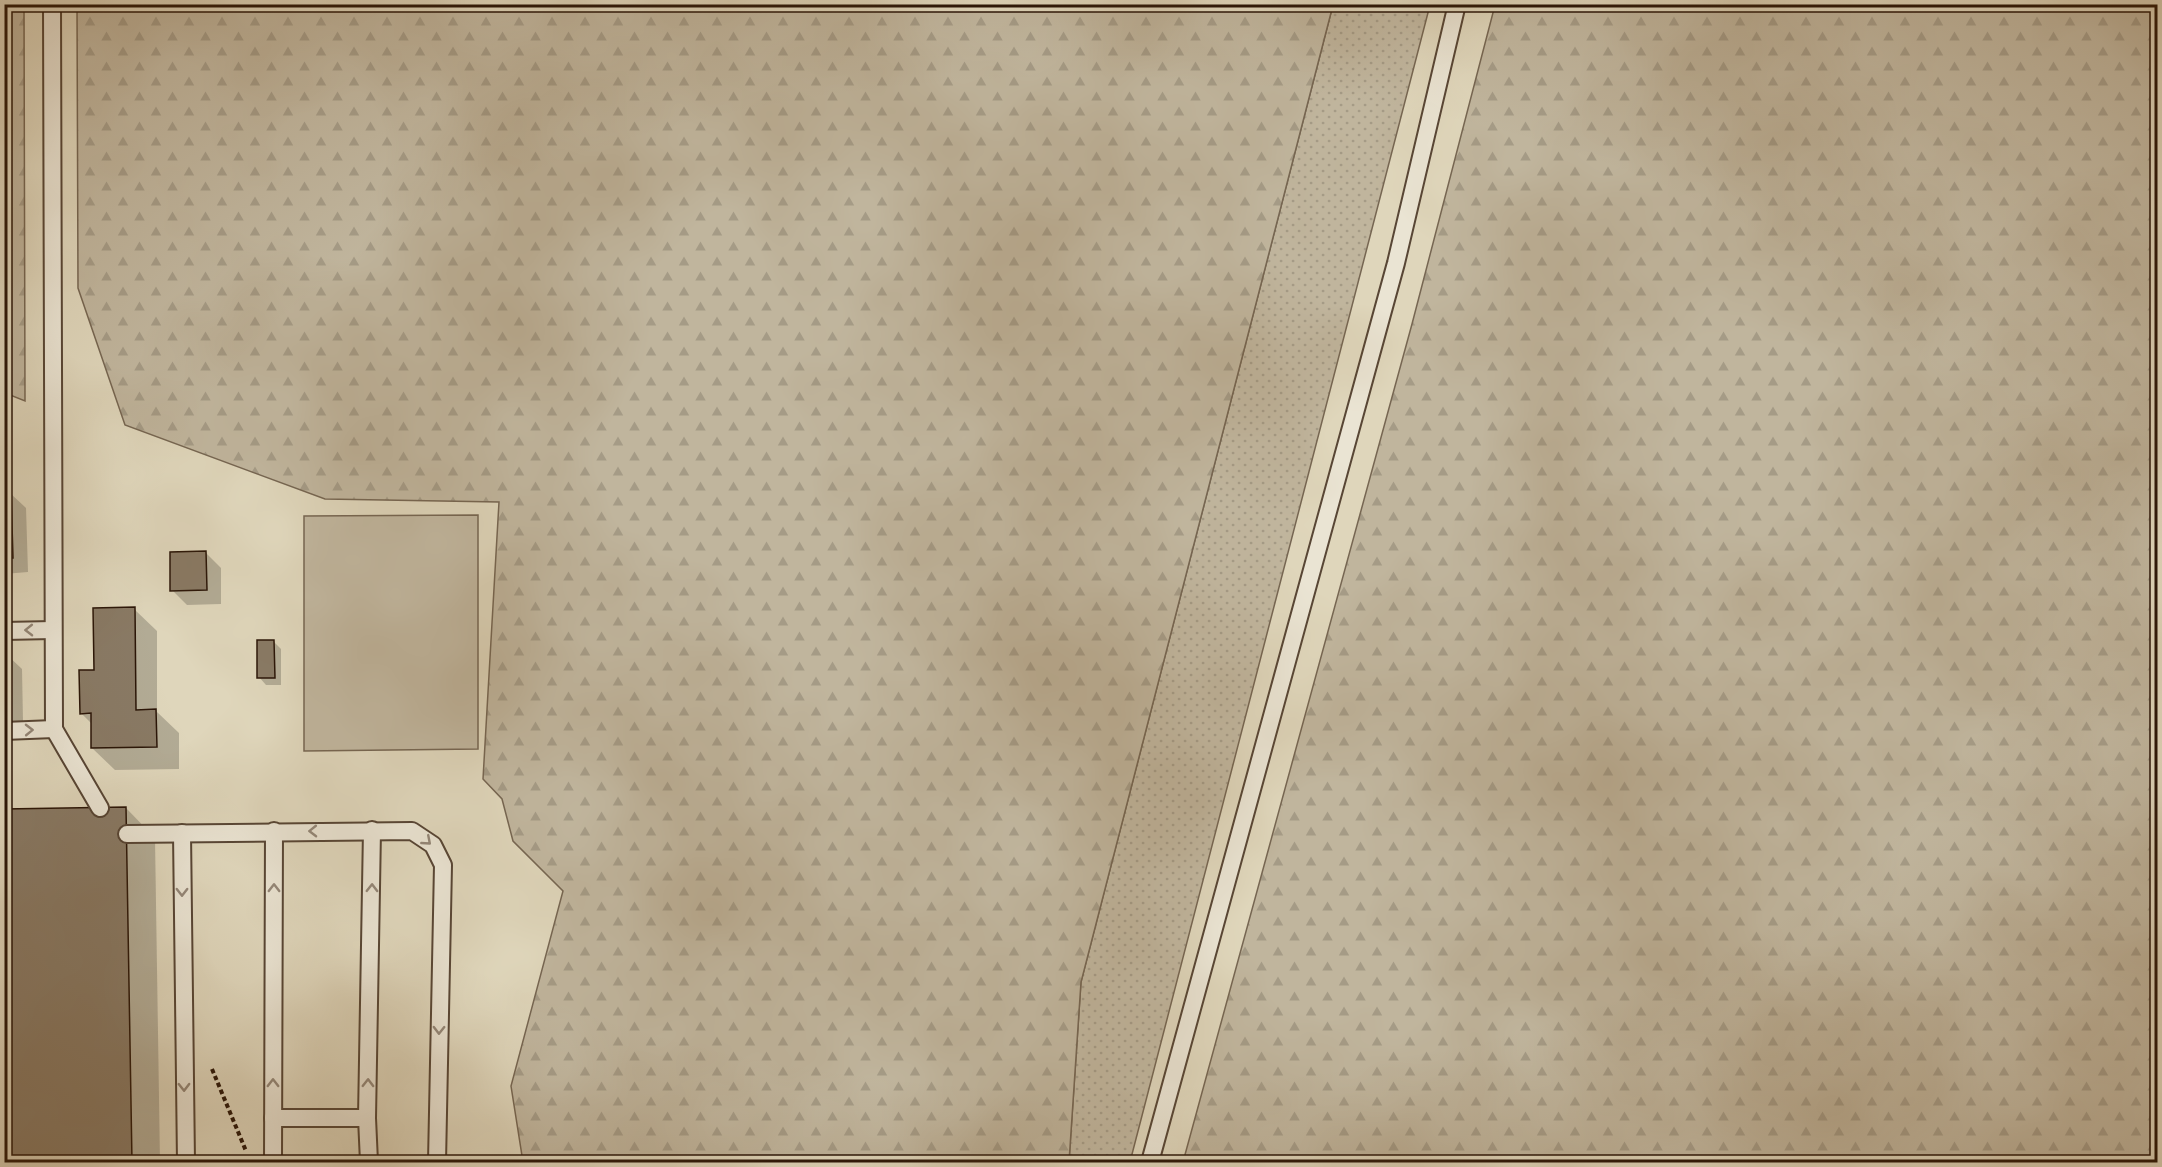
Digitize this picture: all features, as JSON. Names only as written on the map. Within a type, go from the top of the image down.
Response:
[{"type":"lane","points":[[52,4],[54,729],[100,808]]},
{"type":"lane","points":[[1150,1162],[1396,263],[1457,4]]},
{"type":"lane","points":[[4,631],[53,630]]},
{"type":"lane","points":[[4,731],[54,729]]},
{"type":"lane","points":[[369,1162],[367,1118],[372,830]]},
{"type":"lane","points":[[273,1162],[274,831]]},
{"type":"lane","points":[[127,834],[412,831],[420,834],[438,851],[443,865],[437,1162]]},
{"type":"lane","points":[[182,833],[186,1162]]},
{"type":"lane","points":[[273,1118],[367,1118]]},
{"type":"path","points":[[211,1065],[250,1162]]},
{"type":"green space","points":[[4,5],[24,5],[25,401],[5,393]]},
{"type":"green space","points":[[77,5],[1333,5],[1081,982],[1069,1162],[523,1162],[511,1086],[563,891],[513,841],[502,799],[483,779],[499,502],[325,499],[125,425],[78,288]]},
{"type":"green space","points":[[1333,5],[1430,5],[1130,1162],[1069,1162],[1081,982]]},
{"type":"green space","points":[[1495,5],[2157,5],[2157,1162],[1183,1162],[1412,324]]},
{"type":"green space","points":[[478,515],[478,749],[304,751],[304,516]]},
{"type":"building","points":[[4,492],[11,492],[13,558],[4,558]]},
{"type":"building","points":[[206,551],[207,590],[170,591],[170,552]]},
{"type":"building","points":[[135,607],[136,710],[156,709],[157,747],[91,748],[91,713],[80,714],[79,670],[94,670],[93,608]]},
{"type":"building","points":[[257,640],[274,640],[275,678],[257,678]]},
{"type":"building","points":[[126,807],[132,1162],[4,1162],[4,809]]}]
